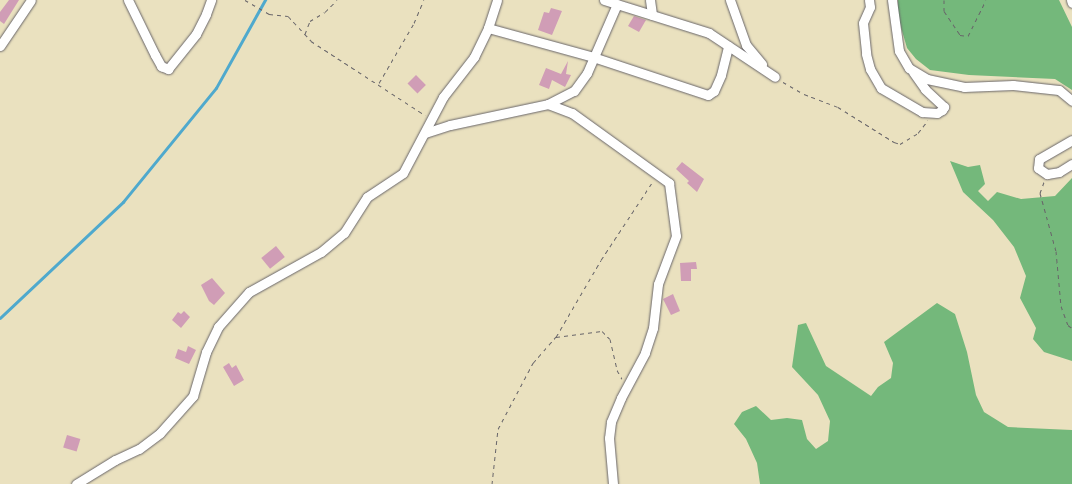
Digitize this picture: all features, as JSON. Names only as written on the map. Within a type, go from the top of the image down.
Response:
[{"type":"street","points":[[0,46],[31,0]]},
{"type":"street","points":[[128,0],[154,55],[161,66],[168,69],[196,34],[211,0]]},
{"type":"street","points":[[76,484],[115,460],[139,449],[160,433],[193,396],[206,352],[218,327],[249,292],[321,252],[344,233],[367,197],[404,173],[442,97],[474,57],[488,28],[497,0]]},
{"type":"street","points":[[604,0],[709,32],[774,77]]},
{"type":"street","points":[[650,0],[652,15]]},
{"type":"street","points":[[730,0],[746,45],[774,77]]},
{"type":"street","points":[[870,0],[870,7],[863,24],[870,69],[881,88],[922,112],[937,113],[944,107],[925,89],[899,51],[892,0]]},
{"type":"street","points":[[425,133],[450,125],[548,104],[574,91],[587,73],[617,4]]},
{"type":"street","points":[[488,28],[594,57],[708,96],[714,91],[721,75],[728,46]]},
{"type":"street","points":[[909,68],[927,79],[964,87],[1013,85],[1058,90],[1072,101]]},
{"type":"street","points":[[548,104],[572,113],[669,183],[676,236],[658,284],[653,328],[648,345],[626,387],[611,422],[609,438],[613,484]]},
{"type":"street","points":[[1072,140],[1039,159],[1038,168],[1047,174],[1059,172],[1072,164]]},
{"type":"path","points":[[245,0],[269,14],[288,16],[311,41],[432,120]]},
{"type":"path","points":[[305,35],[310,21],[325,12],[337,0]]},
{"type":"path","points":[[378,84],[414,23],[424,0]]},
{"type":"path","points":[[944,0],[944,11],[960,35],[968,36],[986,0]]},
{"type":"path","points":[[774,77],[804,94],[838,107],[900,144],[924,127],[928,120],[922,112]]},
{"type":"path","points":[[492,484],[498,430],[533,364],[556,337],[600,260],[657,174]]},
{"type":"path","points":[[1047,174],[1040,193],[1056,251],[1060,306],[1068,325],[1072,328]]},
{"type":"path","points":[[556,337],[602,332],[610,339],[617,370],[626,387]]},
{"type":"green space","points":[[898,0],[1059,0],[1072,27],[1072,90],[1055,79],[969,75],[930,70],[916,59],[907,48],[898,17]]},
{"type":"green space","points":[[950,161],[968,167],[980,165],[985,184],[978,191],[988,201],[997,192],[1021,199],[1055,196],[1072,178],[1072,361],[1044,352],[1033,339],[1036,328],[1020,298],[1026,276],[1014,247],[993,220],[963,192]]},
{"type":"green space","points":[[937,303],[955,314],[967,352],[976,395],[984,412],[1008,427],[1072,430],[1072,484],[760,484],[757,463],[746,439],[734,424],[742,412],[756,406],[771,420],[787,418],[802,420],[807,439],[816,449],[828,441],[830,421],[818,395],[792,367],[798,325],[806,323],[826,366],[871,396],[878,387],[891,378],[893,363],[884,342]]},
{"type":"building","points":[[9,0],[19,0],[4,24],[0,21],[0,12]]},
{"type":"building","points":[[551,8],[562,11],[552,35],[538,30],[544,12],[549,13]]},
{"type":"building","points":[[634,16],[646,20],[639,32],[628,26]]},
{"type":"building","points":[[568,61],[566,74],[571,75],[565,87],[552,80],[549,89],[539,85],[546,68],[561,74]]},
{"type":"building","points":[[416,75],[426,85],[417,93],[408,83]]},
{"type":"building","points":[[682,162],[704,179],[697,192],[687,183],[689,181],[676,169]]},
{"type":"building","points":[[276,246],[285,257],[270,269],[261,258]]},
{"type":"building","points":[[696,262],[697,269],[691,269],[691,281],[681,281],[680,263]]},
{"type":"building","points":[[212,278],[225,293],[214,305],[209,301],[201,285]]},
{"type":"building","points":[[673,294],[680,311],[671,315],[663,299]]},
{"type":"building","points":[[184,311],[190,317],[181,328],[172,320],[178,312],[181,314]]},
{"type":"building","points":[[188,346],[196,350],[189,364],[175,358],[178,349],[186,352]]},
{"type":"building","points":[[229,363],[232,368],[236,365],[244,380],[234,386],[223,367]]},
{"type":"building","points":[[67,435],[80,439],[77,452],[63,447]]},
{"type":"waterway","points":[[0,318],[123,202],[216,88],[265,0]]}]
